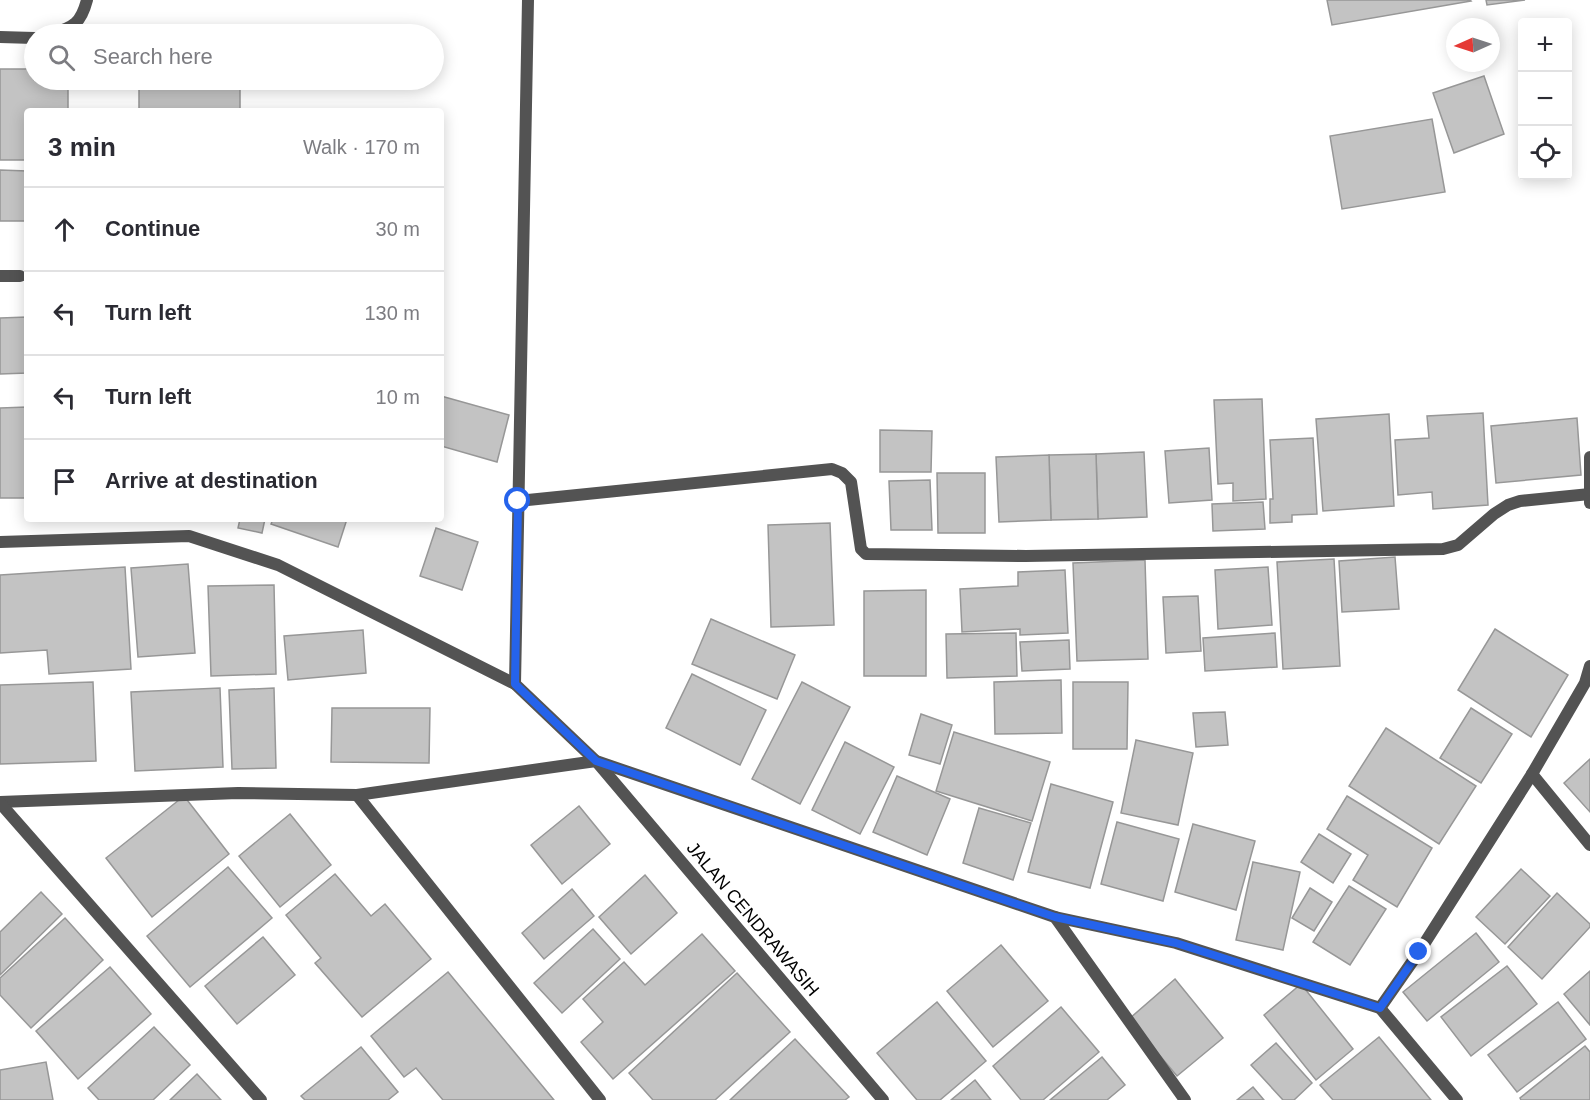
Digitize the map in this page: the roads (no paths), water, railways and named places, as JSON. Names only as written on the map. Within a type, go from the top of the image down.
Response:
[{"type":"street","points":[[74,24],[83,17],[87,0]]},
{"type":"street","points":[[515,684],[528,0]]},
{"type":"street","points":[[0,37],[24,38]]},
{"type":"street","points":[[0,276],[20,276]]},
{"type":"street","points":[[1590,457],[1590,503]]},
{"type":"street","points":[[518,501],[832,469],[842,473],[851,482],[861,549],[866,554],[1026,556],[1443,549],[1458,545],[1508,505],[1520,501],[1590,494]]},
{"type":"street","name":"JALAN CENDRAWASIH","points":[[0,542],[189,536],[278,566],[515,684],[596,761],[883,1100]]},
{"type":"street","points":[[1380,1008],[1419,952],[1532,774],[1585,683],[1590,666]]},
{"type":"street","points":[[0,802],[238,793],[357,795],[596,761],[1055,917],[1176,943],[1380,1008],[1457,1100]]},
{"type":"street","points":[[1532,774],[1590,845]]},
{"type":"street","points":[[357,795],[600,1100]]},
{"type":"street","points":[[0,802],[261,1100]]},
{"type":"street","points":[[1055,917],[1185,1100]]}]
